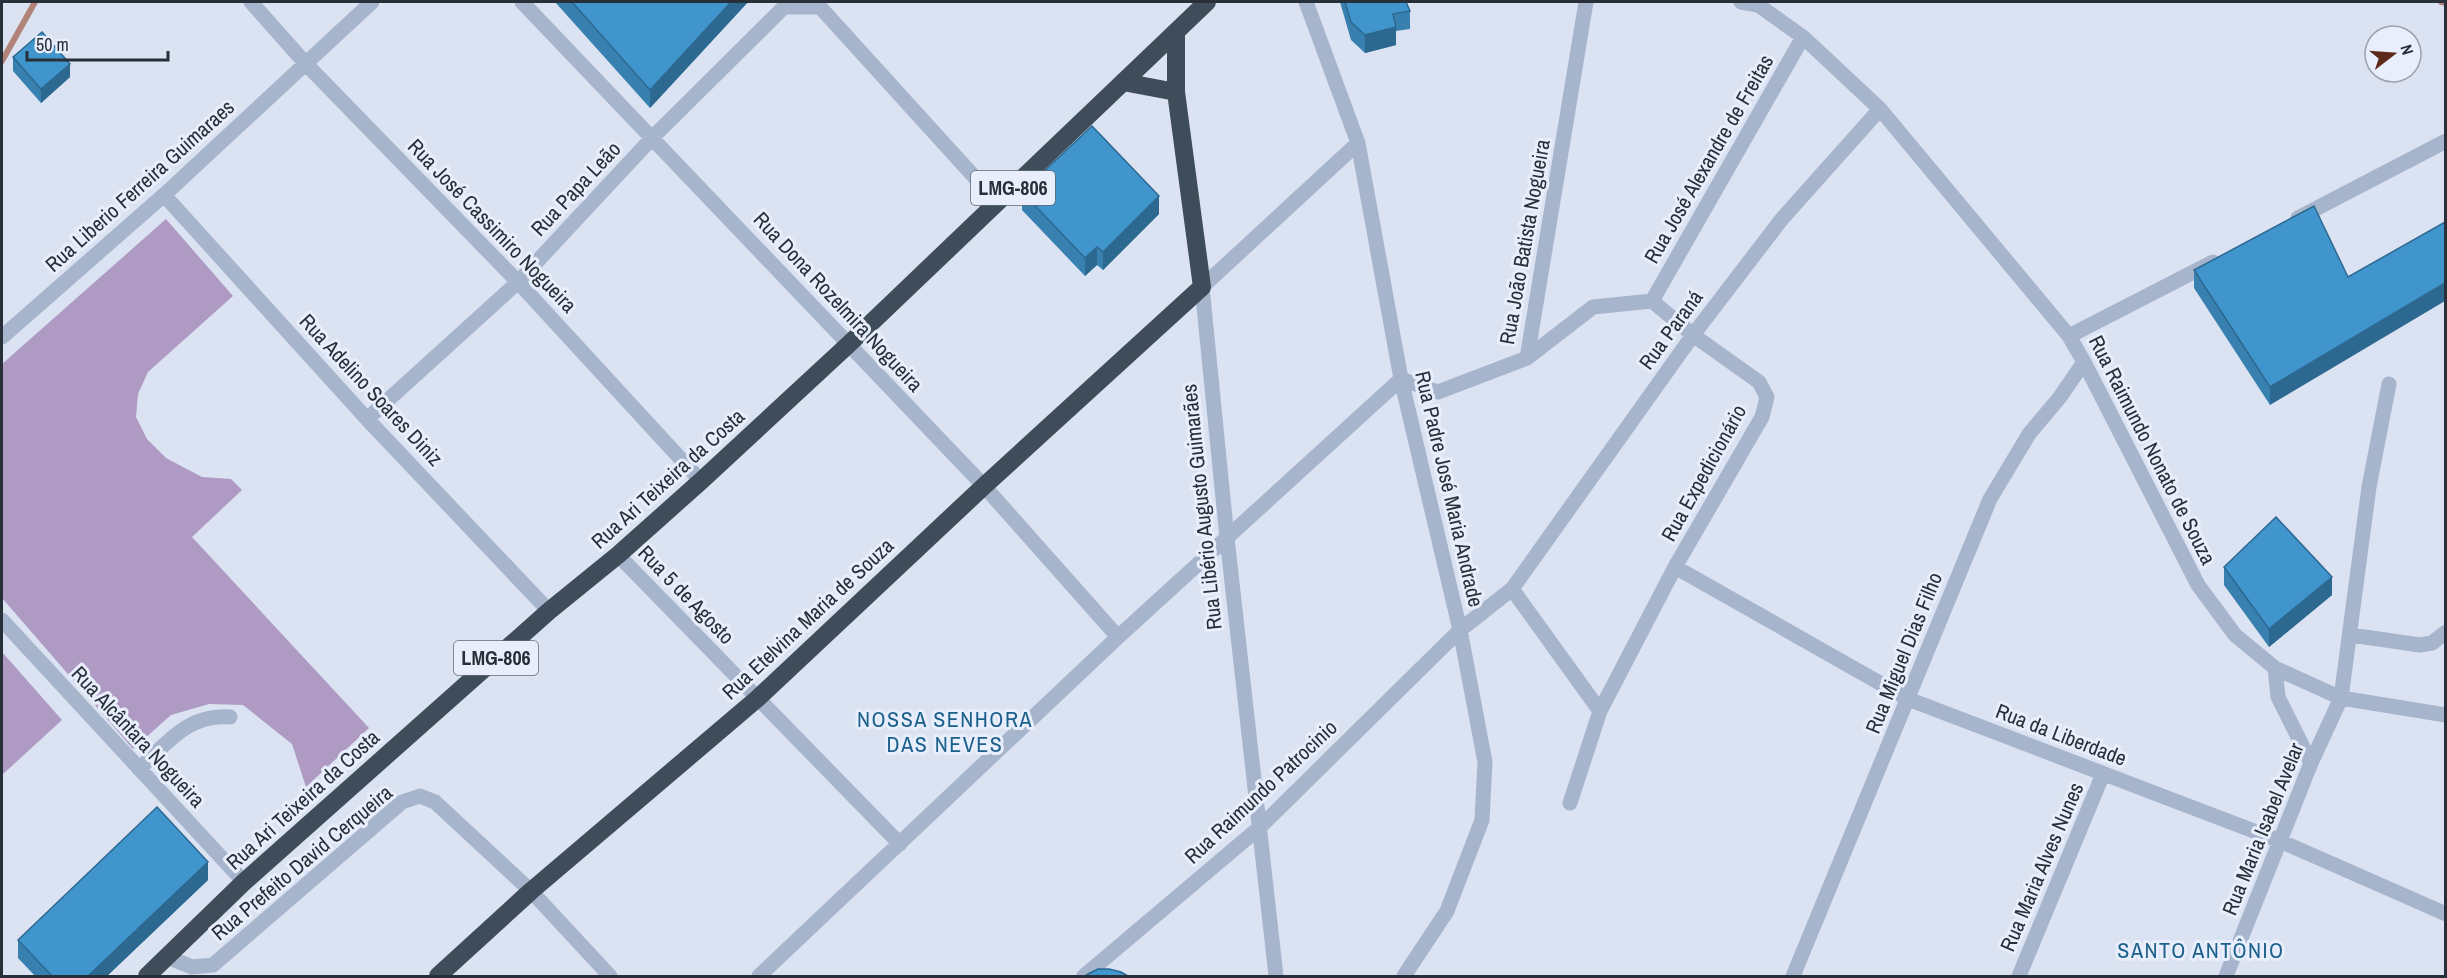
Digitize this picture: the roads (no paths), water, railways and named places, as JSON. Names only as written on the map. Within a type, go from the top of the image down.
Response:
[{"type":"highway","name":"Rua Ari Teixeira da Costa","points":[[147,976],[244,882],[549,611],[618,555],[701,481],[998,203],[1207,2]]},
{"type":"highway","name":"Rua Libério Augusto Guimarães","points":[[1176,32],[1176,92],[1202,287]]},
{"type":"highway","points":[[1123,82],[1176,92]]},
{"type":"highway","name":"Rua Etelvina Maria de Souza","points":[[438,976],[531,891],[758,698],[984,486],[1202,287]]},
{"type":"street","name":"Rua José Cassimiro Nogueira","points":[[251,2],[306,64],[518,282],[701,481]]},
{"type":"street","points":[[306,64],[372,2]]},
{"type":"street","name":"Rua Dona Rozelmira Nogueira","points":[[522,2],[984,486],[1118,637]]},
{"type":"street","name":"Rua Padre José Maria Andrade","points":[[1306,2],[1358,143],[1401,379],[1460,630],[1485,762],[1482,820],[1448,910],[1404,976]]},
{"type":"street","name":"Rua João Batista Nogueira","points":[[1401,379],[1438,392],[1527,358],[1586,2]]},
{"type":"street","name":"Rua Raimundo Nonato de Souza","points":[[1741,2],[1758,4],[1803,37],[1880,109],[2069,336],[2085,362],[2198,585],[2235,635],[2275,668],[2341,698],[2445,715]]},
{"type":"street","name":"Rua Papa Leão","points":[[367,418],[518,282],[653,137],[784,7],[820,7],[998,203]]},
{"type":"street","name":"Rua José Alexandre de Freitas","points":[[1652,301],[1803,37]]},
{"type":"street","name":"Rua Liberio Ferreira Guimaraes","points":[[2,337],[164,195],[306,64]]},
{"type":"street","name":"Rua Paraná","points":[[1460,630],[1512,589],[1693,335],[1781,220],[1880,109]]},
{"type":"street","points":[[2289,223],[2445,141]]},
{"type":"street","points":[[1202,287],[1358,143]]},
{"type":"street","name":"Rua Adelino Soares Diniz","points":[[164,195],[367,418],[549,611]]},
{"type":"street","points":[[2069,336],[2226,255]]},
{"type":"street","name":"Rua Libério Augusto Guimarães","points":[[1202,287],[1227,538],[1276,976]]},
{"type":"street","points":[[1527,358],[1593,307],[1652,301]]},
{"type":"street","name":"Rua Expedicionário","points":[[1570,803],[1600,711],[1675,567],[1762,417],[1767,397],[1759,382],[1693,335],[1652,301]]},
{"type":"street","name":"Rua Miguel Dias Filho","points":[[1793,976],[1990,499],[2030,434],[2085,362]]},
{"type":"street","points":[[759,976],[1118,637],[1401,379]]},
{"type":"street","name":"Rua Maria Isabel Avelar","points":[[2226,976],[2311,763],[2341,698],[2369,487],[2390,384]]},
{"type":"street","name":"Rua 5 de Agosto","points":[[618,555],[900,844]]},
{"type":"street","name":"Rua da Liberdade","points":[[1675,567],[1908,699],[2280,841],[2445,914]]},
{"type":"street","points":[[1512,589],[1600,711]]},
{"type":"street","name":"Rua Alcântara Nogueira","points":[[2,620],[244,882]]},
{"type":"street","name":"Rua Raimundo Patrocinio","points":[[1084,976],[1259,828],[1460,630]]},
{"type":"street","points":[[2351,635],[2420,645],[2432,643],[2445,632]]},
{"type":"street","points":[[2275,668],[2278,697],[2311,763]]},
{"type":"street","points":[[138,769],[191,723],[215,716],[230,717]]},
{"type":"street","name":"Rua Maria Alves Nunes","points":[[2019,976],[2103,774]]},
{"type":"street","name":"Rua Prefeito David Cerqueira","points":[[167,957],[192,967],[213,965],[402,802],[420,796],[435,802],[531,891],[609,976]]},
{"type":"waterway","points":[[2,61],[35,2]]},
{"type":"waterway","points":[[2441,2],[2446,3]]},
{"type":"district","name":"NOSSA SENHORA DAS NEVES","points":[[945,732]]},
{"type":"district","name":"SANTO ANTÔNIO","points":[[2201,950]]}]
